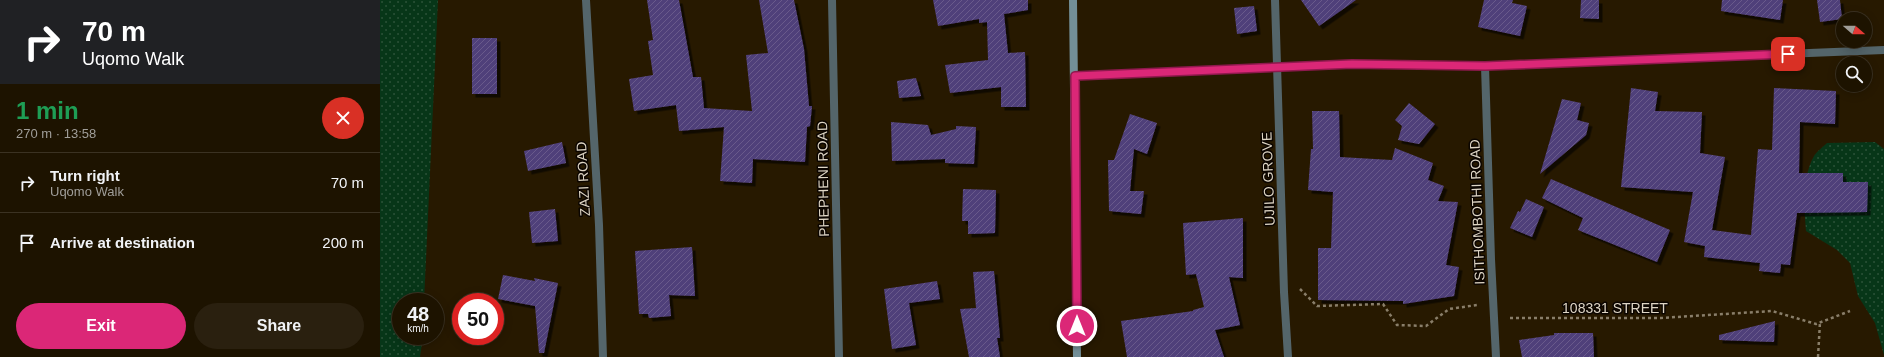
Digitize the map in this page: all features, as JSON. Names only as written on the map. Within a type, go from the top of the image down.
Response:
[{"type":"main road","points":[[1073,0],[1078,357]]},
{"type":"street","name":"ZAZI ROAD","points":[[586,0],[599,225],[603,357]]},
{"type":"street","name":"PHEPHENI ROAD","points":[[832,0],[839,357]]},
{"type":"street","name":"UJILO GROVE","points":[[1275,0],[1283,272],[1288,357]]},
{"type":"street","points":[[1075,76],[1352,64],[1485,66],[1884,50]]},
{"type":"street","name":"ISITHOMBOTHI ROAD","points":[[1485,66],[1496,357]]},
{"type":"path","points":[[1283,272],[1317,306],[1383,304],[1398,325],[1426,326],[1449,309],[1493,302]]},
{"type":"path","name":"108331 STREET","points":[[1494,318],[1661,318],[1772,311],[1816,324],[1820,322]]},
{"type":"path","points":[[1818,357],[1820,322],[1850,311]]},
{"type":"green space","points":[[380,0],[438,0],[424,293],[392,293],[392,345],[422,345],[420,357],[380,357]]},
{"type":"green space","points":[[1875,142],[1884,149],[1884,355],[1875,323],[1858,296],[1850,263],[1837,250],[1806,231],[1805,212],[1807,173],[1814,156],[1818,151],[1827,143]]},
{"type":"building","points":[[647,0],[679,0],[693,77],[701,77],[704,108],[752,111],[746,55],[768,53],[759,0],[794,0],[804,49],[809,106],[812,106],[810,126],[807,127],[805,162],[753,159],[752,183],[720,181],[724,127],[679,131],[676,105],[634,111],[629,79],[653,75],[648,41],[653,40]]},
{"type":"building","points":[[933,0],[1028,0],[1028,10],[1004,14],[1008,53],[1025,52],[1026,107],[1001,107],[1001,87],[950,93],[945,65],[988,60],[987,22],[979,23],[979,19],[938,26]]},
{"type":"building","points":[[1301,0],[1356,0],[1319,26]]},
{"type":"building","points":[[1484,0],[1513,0],[1512,3],[1527,6],[1520,36],[1478,27]]},
{"type":"building","points":[[1581,0],[1599,0],[1599,19],[1580,18]]},
{"type":"building","points":[[1722,0],[1783,0],[1780,20],[1721,11]]},
{"type":"building","points":[[1817,0],[1840,0],[1841,12],[1836,12],[1836,20],[1820,22]]},
{"type":"building","points":[[1254,6],[1257,31],[1237,34],[1234,8]]},
{"type":"building","points":[[472,38],[497,38],[497,94],[472,94]]},
{"type":"building","points":[[916,78],[921,96],[899,98],[897,81]]},
{"type":"building","points":[[1631,88],[1658,92],[1655,111],[1702,112],[1700,153],[1725,157],[1712,230],[1751,235],[1758,149],[1772,150],[1774,88],[1836,91],[1835,124],[1800,122],[1799,173],[1843,173],[1843,182],[1868,182],[1867,212],[1797,213],[1790,265],[1781,264],[1780,273],[1759,271],[1760,263],[1704,257],[1705,246],[1684,242],[1693,192],[1621,187]]},
{"type":"building","points":[[1562,99],[1581,103],[1577,120],[1589,123],[1586,135],[1540,174]]},
{"type":"building","points":[[1409,103],[1435,124],[1419,144],[1398,140],[1402,126],[1395,120]]},
{"type":"building","points":[[1312,111],[1339,111],[1340,157],[1392,160],[1395,148],[1433,163],[1428,180],[1444,186],[1438,201],[1458,202],[1446,265],[1459,267],[1454,296],[1403,304],[1403,301],[1318,300],[1318,248],[1331,248],[1333,192],[1308,190],[1311,149],[1313,149]]},
{"type":"building","points":[[1130,114],[1157,123],[1147,154],[1134,149],[1130,191],[1144,191],[1141,214],[1109,211],[1108,160],[1114,160]]},
{"type":"building","points":[[891,122],[928,125],[931,135],[956,129],[956,126],[976,127],[974,164],[945,163],[945,159],[892,161]]},
{"type":"building","points":[[562,142],[566,163],[528,171],[524,151]]},
{"type":"building","points":[[1551,179],[1670,230],[1657,262],[1578,230],[1583,218],[1542,198]]},
{"type":"building","points":[[963,189],[996,190],[995,233],[968,234],[968,221],[962,221]]},
{"type":"building","points":[[1526,199],[1544,207],[1532,237],[1510,228],[1518,211],[1520,212]]},
{"type":"building","points":[[555,209],[558,241],[532,243],[529,212]]},
{"type":"building","points":[[1243,218],[1243,278],[1229,277],[1240,325],[1215,330],[1224,357],[1127,357],[1121,321],[1193,311],[1204,307],[1196,274],[1186,275],[1183,223]]},
{"type":"building","points":[[692,247],[695,296],[669,295],[671,316],[649,318],[648,314],[639,314],[635,251]]},
{"type":"building","points":[[994,271],[1000,338],[997,338],[1000,357],[969,357],[960,309],[976,308],[973,272]]},
{"type":"building","points":[[503,275],[535,281],[534,278],[558,283],[544,353],[539,353],[535,306],[504,300],[504,293],[499,293]]},
{"type":"building","points":[[937,281],[940,299],[909,303],[916,345],[892,349],[884,289]]},
{"type":"building","points":[[1775,321],[1774,342],[1719,340],[1719,335]]},
{"type":"building","points":[[1554,333],[1593,333],[1594,357],[1522,357],[1519,340],[1554,335]]},
{"type":"route","points":[[1077,326],[1075,76],[1352,64],[1485,66],[1788,54]]}]
